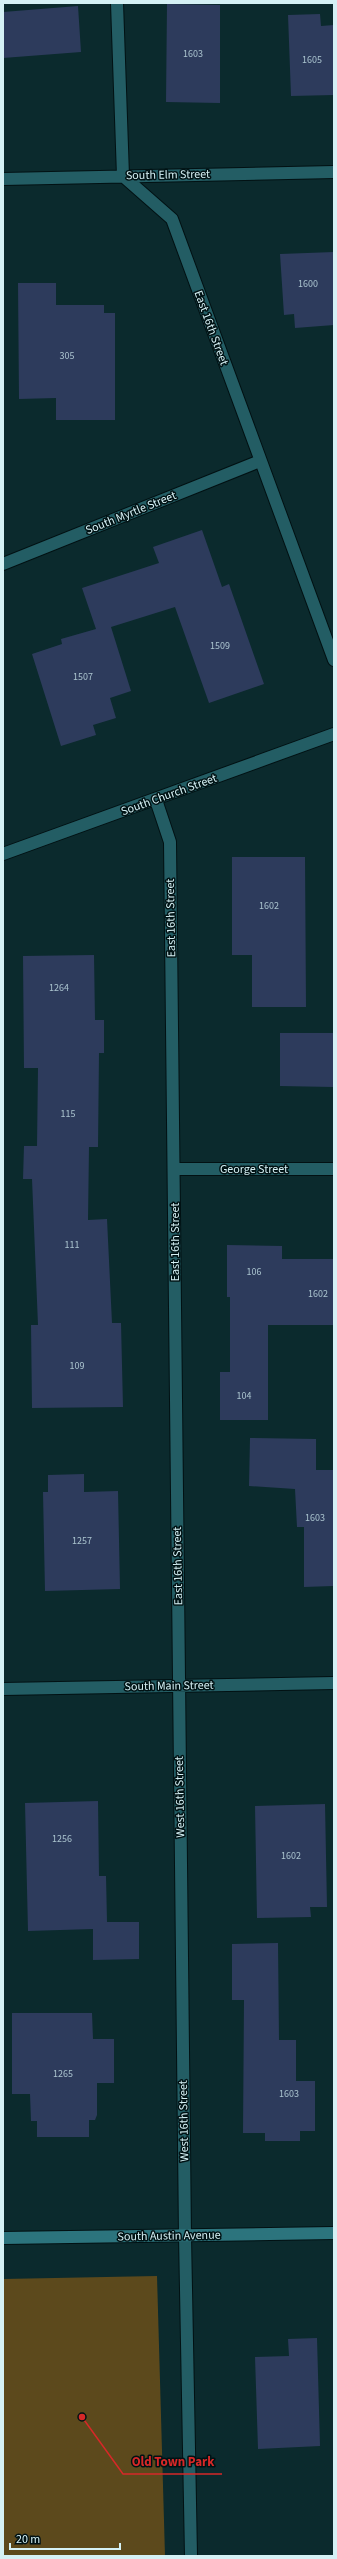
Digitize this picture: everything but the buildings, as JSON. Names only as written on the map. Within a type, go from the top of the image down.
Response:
[{"type":"main road","name":"South Austin Avenue","points":[[3,2238],[334,2234]]},
{"type":"street","points":[[117,3],[123,176]]},
{"type":"street","name":"South Elm Street","points":[[3,179],[334,172]]},
{"type":"street","name":"East 16th Street","points":[[123,176],[172,219],[334,660]]},
{"type":"street","name":"South Myrtle Street","points":[[3,564],[260,461]]},
{"type":"street","name":"South Church Street","points":[[3,854],[156,800],[334,734]]},
{"type":"street","name":"East 16th Street","points":[[156,800],[170,842],[179,1686]]},
{"type":"street","name":"George Street","points":[[174,1169],[334,1169]]},
{"type":"street","name":"South Main Street","points":[[3,1689],[334,1683]]},
{"type":"street","name":"West 16th Street","points":[[179,1686],[185,2236],[191,2556]]},
{"type":"shaded area","points":[[157,2276],[165,2556],[3,2556],[3,2279]]},
{"type":"place","name":"Old Town Park","points":[[82,2417]]}]
